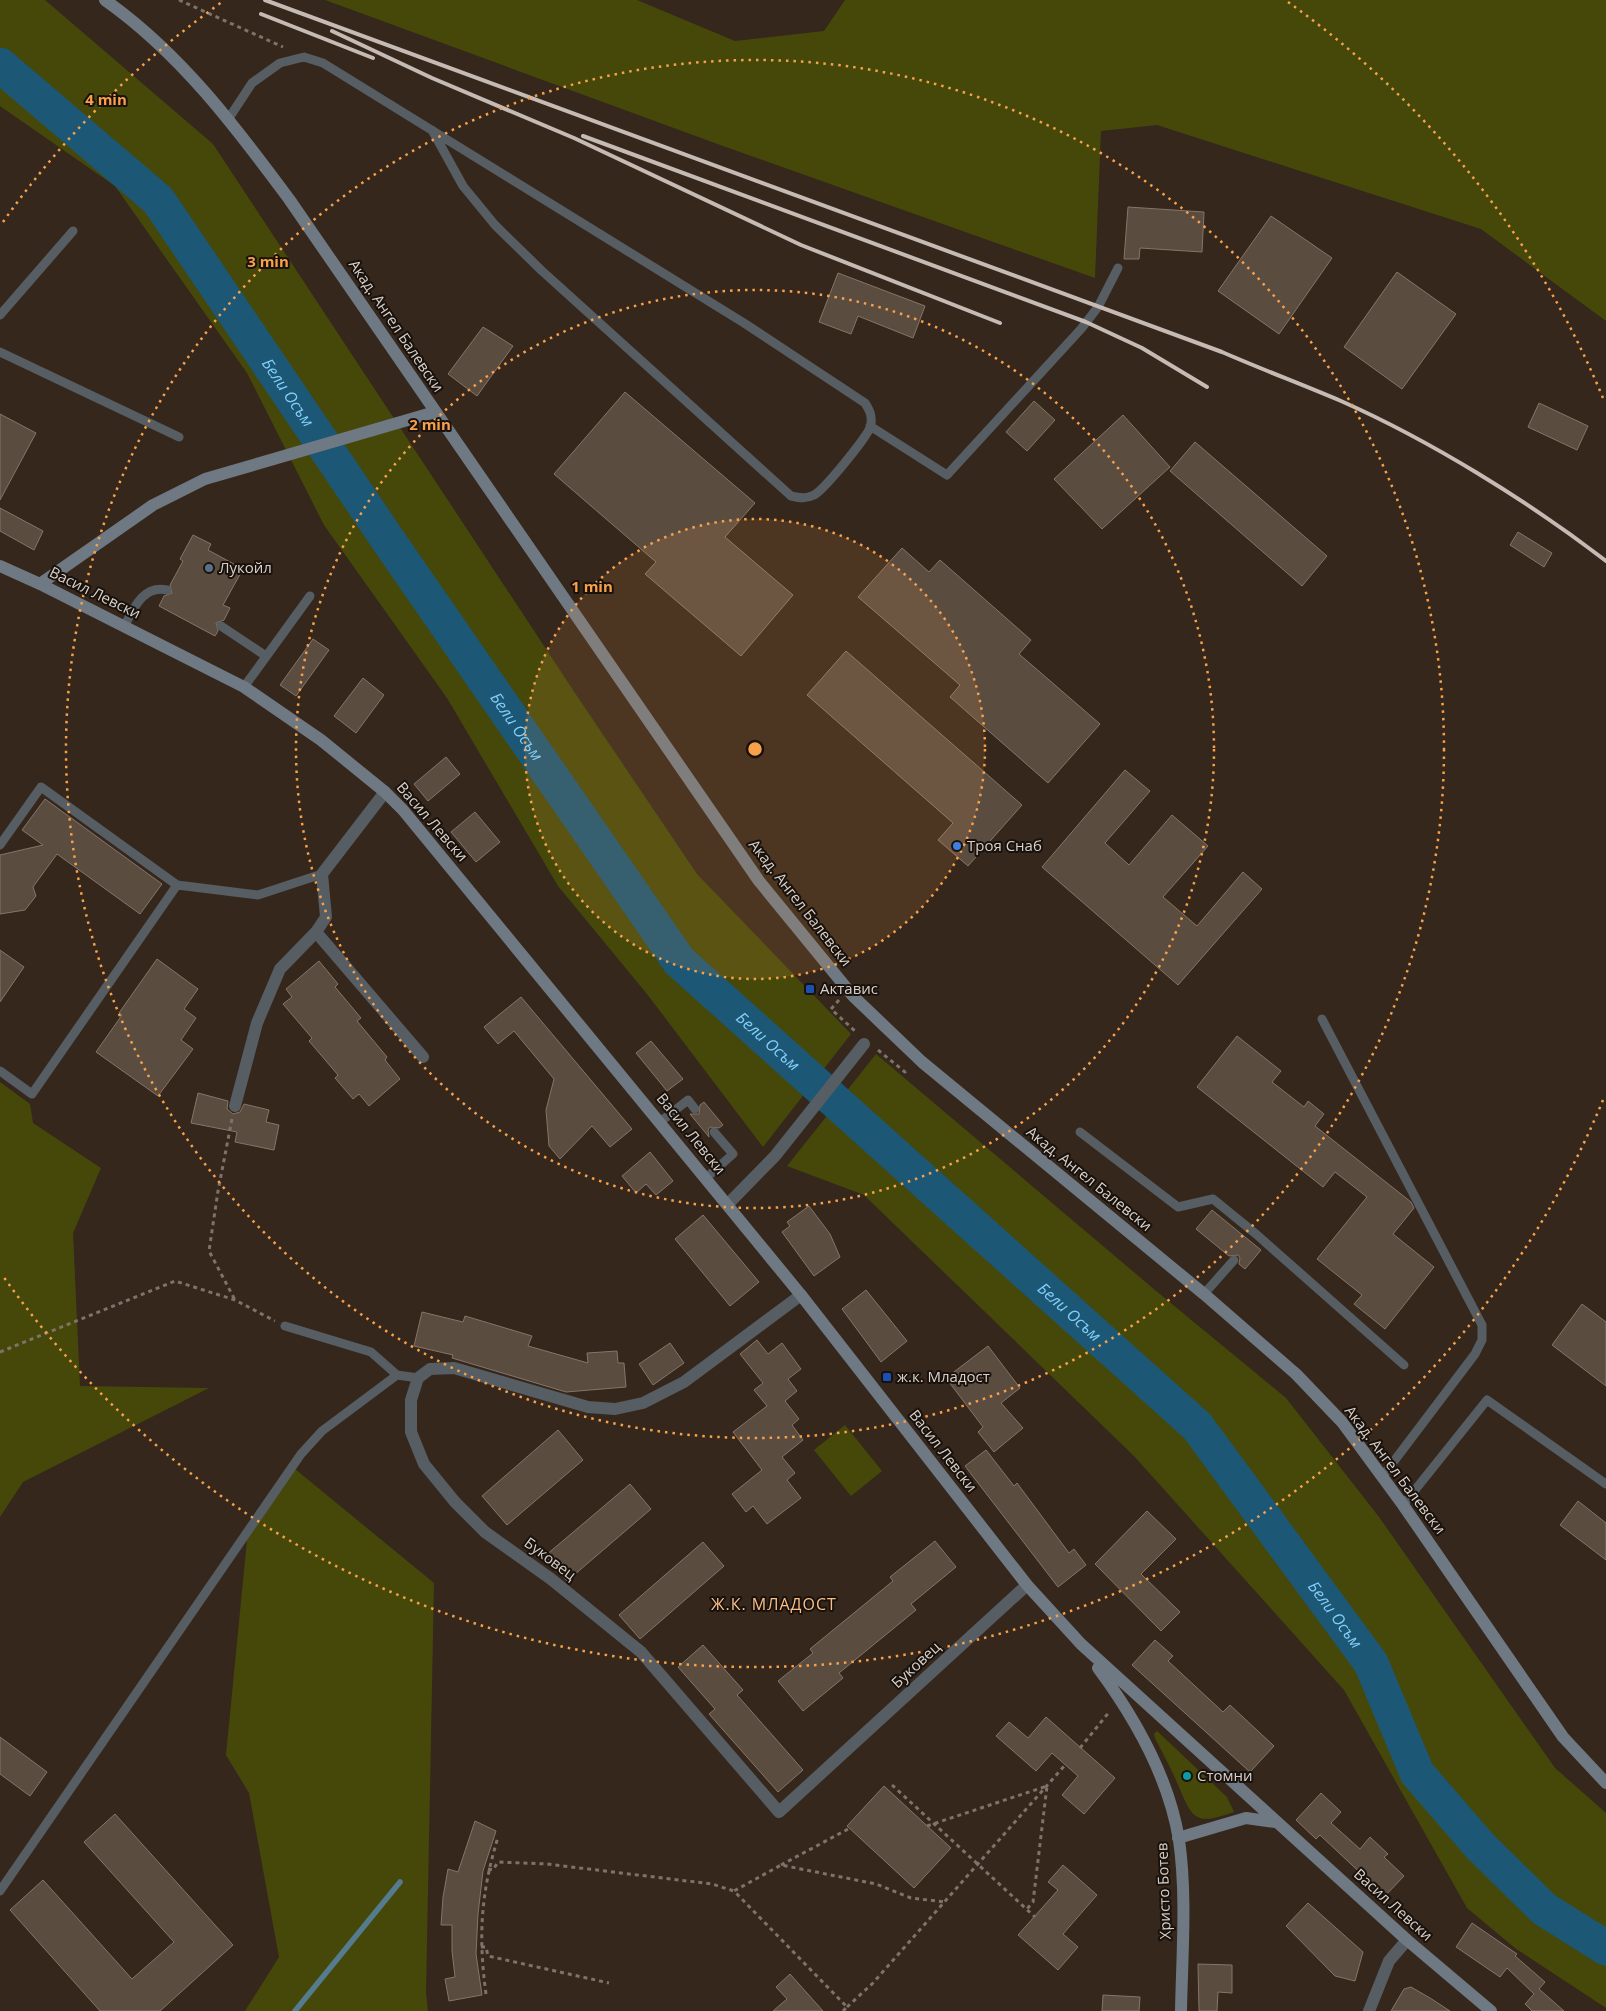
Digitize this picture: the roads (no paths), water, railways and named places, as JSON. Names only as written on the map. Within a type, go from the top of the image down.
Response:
[{"type":"street","name":"Акад. Ангел Балевски","points":[[105,0],[130,18],[188,72],[229,118],[289,199],[758,881],[853,996],[922,1062],[1204,1294],[1296,1374],[1342,1422],[1403,1506],[1563,1737],[1606,1783]]},
{"type":"street","points":[[40,584],[153,505],[206,479],[435,412]]},
{"type":"street","name":"Васил Левски","points":[[0,566],[125,625],[244,687],[321,740],[385,792],[409,818],[728,1204],[801,1294],[1027,1585],[1080,1644],[1407,1940],[1491,2011]]},
{"type":"street","points":[[235,1106],[257,1023],[280,969],[316,932],[326,917],[322,874],[385,792]]},
{"type":"street","points":[[316,932],[423,1057]]},
{"type":"street","points":[[728,1204],[775,1156],[864,1044]]},
{"type":"street","points":[[418,1378],[430,1369],[454,1368],[588,1407],[615,1409],[643,1403],[684,1382],[801,1294]]},
{"type":"street","name":"Буковец","points":[[418,1378],[411,1400],[411,1432],[424,1464],[455,1502],[485,1532],[551,1579],[641,1652],[779,1812],[1027,1585]]},
{"type":"street","name":"Христо Ботев","points":[[1080,1644],[1120,1698],[1142,1736],[1160,1775],[1172,1810],[1178,1838],[1182,1923],[1181,2011]]},
{"type":"street","points":[[1178,1838],[1246,1818],[1276,1822]]},
{"type":"street","points":[[1369,2011],[1389,1961],[1407,1940]]},
{"type":"lane","points":[[229,118],[252,83],[280,63],[304,57],[323,63],[432,130],[803,361],[865,403],[872,413],[870,426],[864,439],[816,494],[804,499],[791,496],[541,270],[495,225],[463,186],[432,130]]},
{"type":"lane","points":[[0,315],[73,231]]},
{"type":"lane","points":[[870,426],[947,475],[1081,329],[1098,307],[1118,268]]},
{"type":"lane","points":[[0,352],[179,437]]},
{"type":"lane","points":[[125,625],[140,597],[154,590],[167,590]]},
{"type":"lane","points":[[244,687],[310,596]]},
{"type":"lane","points":[[221,626],[266,656]]},
{"type":"lane","points":[[0,844],[41,787],[177,885],[258,894],[322,874]]},
{"type":"lane","points":[[0,1071],[32,1094],[177,885]]},
{"type":"lane","points":[[1322,1019],[1482,1325],[1482,1340],[1476,1354],[1382,1477]]},
{"type":"lane","points":[[660,1122],[688,1100],[695,1109]]},
{"type":"lane","points":[[706,1178],[733,1154],[714,1132]]},
{"type":"lane","points":[[1080,1132],[1178,1207],[1213,1200],[1253,1237],[1404,1365]]},
{"type":"lane","points":[[1204,1294],[1234,1260]]},
{"type":"lane","points":[[285,1326],[371,1352],[396,1376],[418,1378]]},
{"type":"lane","points":[[0,1891],[301,1454],[322,1431],[396,1376]]},
{"type":"lane","points":[[1403,1506],[1487,1400],[1606,1484]]},
{"type":"waterway","name":"Бели Осъм","points":[[0,65],[158,200],[388,540],[679,961],[1197,1426],[1371,1663],[1417,1773],[1480,1846],[1544,1909],[1606,1948]]},
{"type":"waterway","points":[[295,2011],[400,1882]]},
{"type":"railway","points":[[265,0],[1222,352],[1341,401],[1444,453],[1544,516],[1606,561]]},
{"type":"railway","points":[[261,14],[373,58]]},
{"type":"railway","points":[[332,31],[432,78],[574,138],[801,245],[1000,323]]},
{"type":"railway","points":[[583,136],[1086,322],[1142,348],[1207,387]]},
{"type":"place","name":"Лукойл","points":[[209,568]]},
{"type":"place","name":"Троя Снаб","points":[[957,846]]},
{"type":"place","name":"Актавис","points":[[810,989]]},
{"type":"place","name":"ж.к. Младост","points":[[887,1377]]},
{"type":"place","name":"Стомни","points":[[1187,1776]]},
{"type":"district","name":"Ж.К. МЛАДОСТ","points":[[774,1604]]}]
